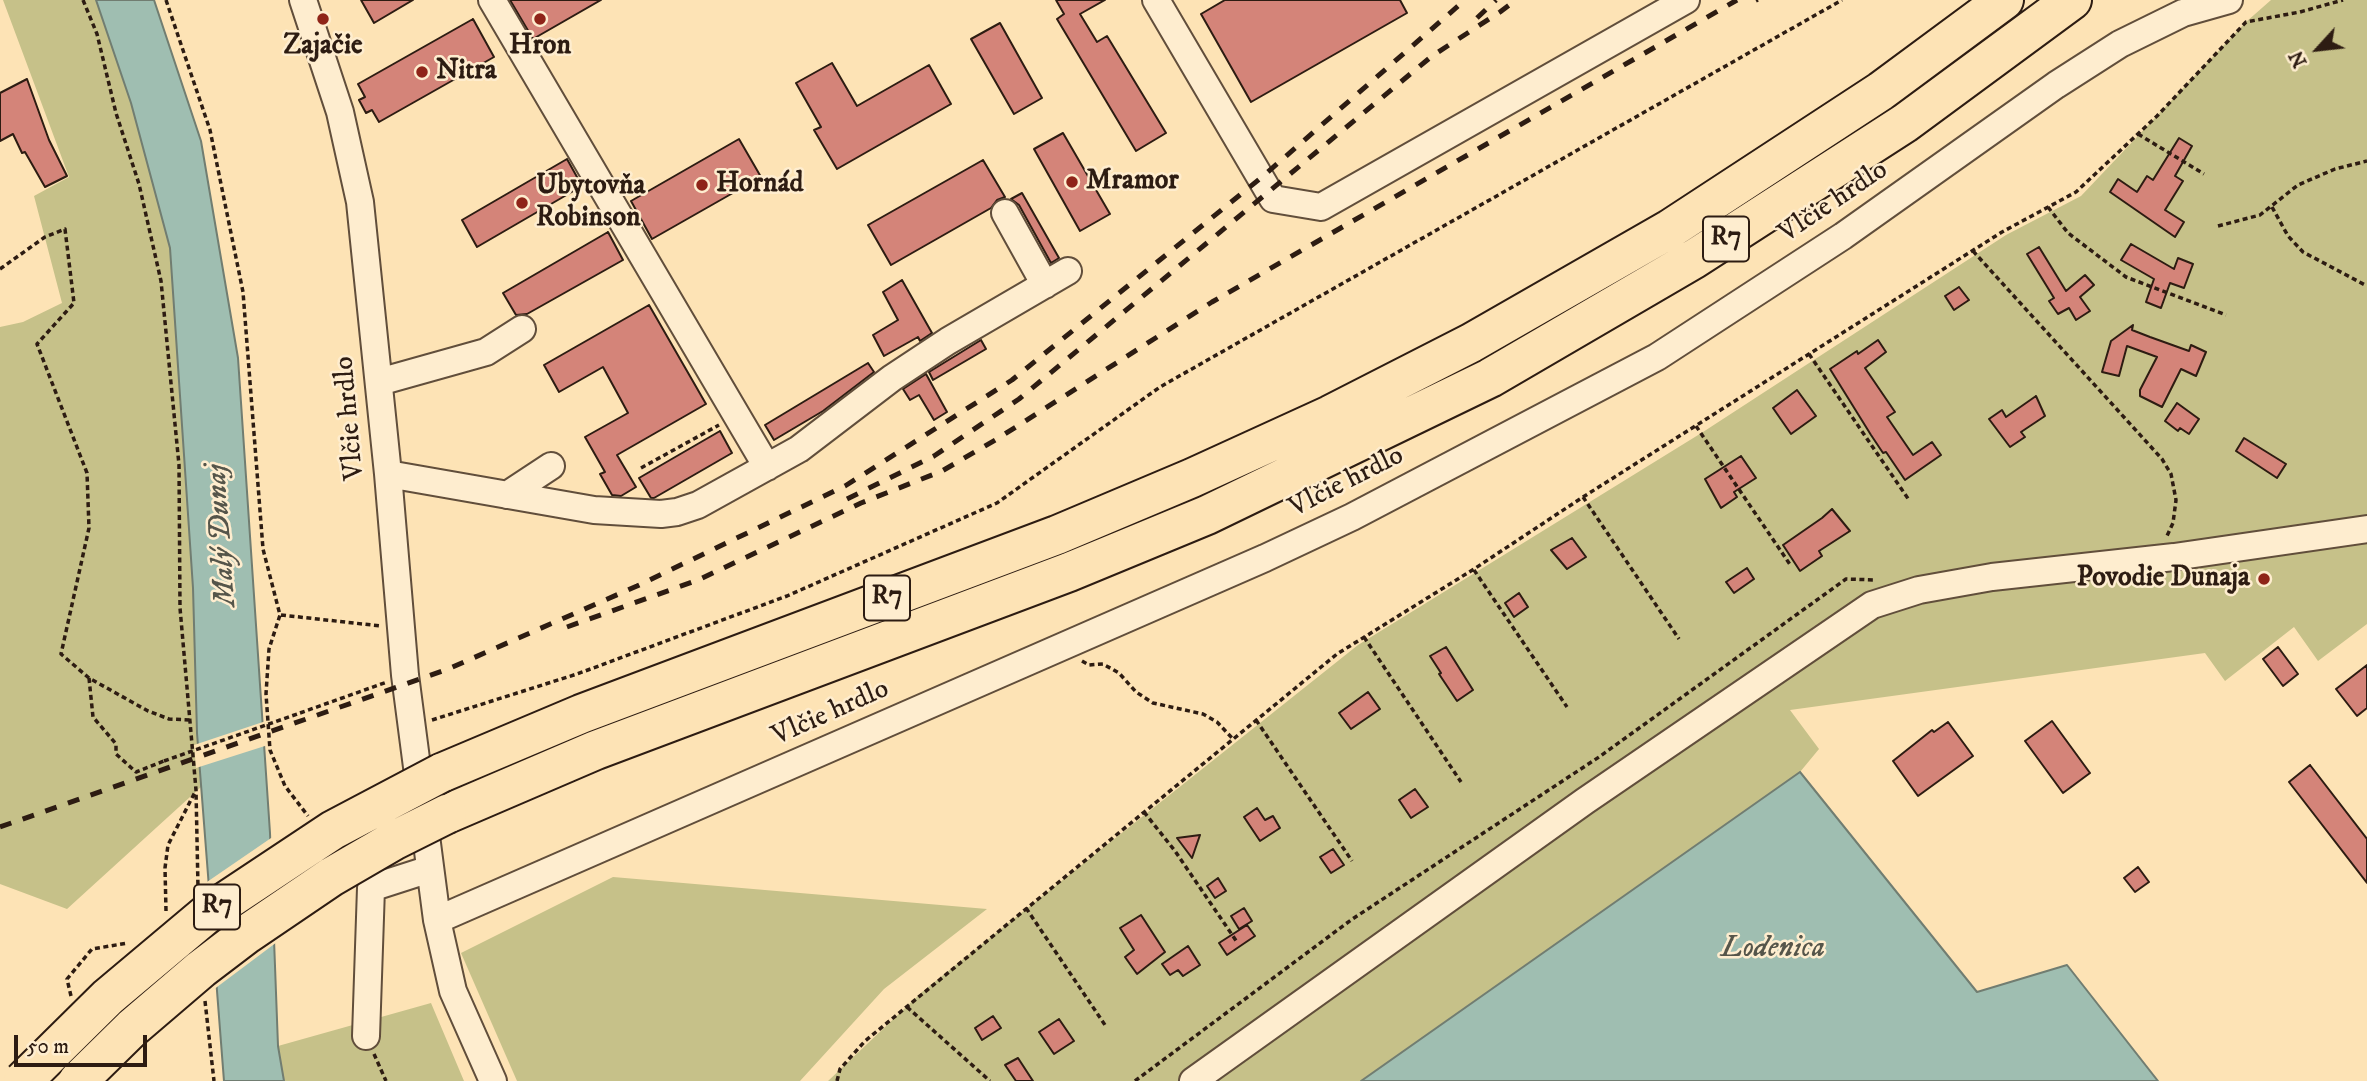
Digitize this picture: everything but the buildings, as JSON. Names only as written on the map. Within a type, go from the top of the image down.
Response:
[{"type":"highway","name":"R7","points":[[23,1081],[108,997],[208,912],[333,830],[441,773],[581,714],[1057,534],[1204,473],[1346,407],[1471,343],[1671,229],[1881,91],[2004,0]]},
{"type":"highway","name":"R7","points":[[78,1081],[201,969],[331,877],[393,841],[447,814],[596,750],[1069,572],[1207,515],[1490,378],[1694,259],[1905,123],[2072,0]]},
{"type":"street","name":"Vlčie hrdlo","points":[[303,0],[340,112],[360,202],[388,474],[405,675],[437,920],[453,990],[494,1081]]},
{"type":"street","points":[[492,0],[766,467]]},
{"type":"street","points":[[1156,0],[1273,199],[1321,207],[1686,0]]},
{"type":"street","name":"Vlčie hrdlo","points":[[437,920],[1352,517],[1657,358],[1843,236],[2056,85],[2120,44],[2183,13],[2229,0]]},
{"type":"street","points":[[1005,213],[1045,285]]},
{"type":"street","points":[[388,474],[594,510],[661,514],[677,512],[698,505],[799,449],[891,378],[948,341],[1068,271]]},
{"type":"street","points":[[379,382],[486,352],[522,329]]},
{"type":"street","points":[[507,495],[551,466]]},
{"type":"street","points":[[1194,1081],[1585,801],[1872,605],[1919,590],[1992,577],[2156,559],[2367,529]]},
{"type":"street","points":[[366,1036],[371,888],[430,869]]},
{"type":"path","points":[[83,0],[97,34],[116,113],[139,184],[161,281],[178,465],[180,608],[195,790],[168,845],[165,869],[166,913]]},
{"type":"path","points":[[166,0],[210,130],[243,292],[263,549],[280,615],[269,649],[266,694],[270,750],[285,786],[316,825]]},
{"type":"path","points":[[411,726],[577,674],[787,596],[997,503],[1160,387],[1842,0]]},
{"type":"path","points":[[836,1081],[840,1069],[864,1041],[1337,654],[2002,232],[2076,192],[2138,134],[2246,22],[2300,12],[2343,0]]},
{"type":"path","points":[[2138,134],[2204,174]]},
{"type":"path","points":[[2218,226],[2260,215],[2298,185],[2335,169],[2367,161]]},
{"type":"path","points":[[2272,206],[2288,236],[2303,252],[2367,286]]},
{"type":"path","points":[[2048,207],[2068,233],[2126,277],[2226,315]]},
{"type":"path","points":[[0,269],[45,237],[65,229],[74,303],[37,344],[86,473],[89,528],[61,654],[89,678],[148,711],[169,719],[190,720]]},
{"type":"path","points":[[1973,251],[2167,466],[2176,499],[2173,523],[2156,559]]},
{"type":"path","points":[[1809,354],[1909,500]]},
{"type":"path","points":[[641,468],[736,415]]},
{"type":"path","points":[[1696,426],[1791,566]]},
{"type":"path","points":[[1583,497],[1679,639]]},
{"type":"path","points":[[1474,569],[1567,707]]},
{"type":"path","points":[[1135,1081],[1352,920],[1599,757],[1846,579],[1874,579],[1919,590]]},
{"type":"path","points":[[280,615],[400,628]]},
{"type":"path","points":[[1364,637],[1461,782]]},
{"type":"path","points":[[1064,646],[1076,658],[1089,665],[1103,664],[1119,673],[1136,692],[1153,703],[1203,714],[1217,722],[1233,739]]},
{"type":"path","points":[[89,678],[93,717],[116,744],[116,754],[136,772],[405,675]]},
{"type":"path","points":[[1256,720],[1352,861]]},
{"type":"path","points":[[1144,812],[1175,851],[1237,942]]},
{"type":"path","points":[[1026,908],[1105,1025]]},
{"type":"path","points":[[72,1004],[67,979],[92,949],[134,942]]},
{"type":"path","points":[[906,1007],[990,1081]]},
{"type":"path","points":[[366,1036],[386,1081]]},
{"type":"path","points":[[208,1040],[214,1081]]},
{"type":"shaded area","points":[[3,0],[96,0],[131,103],[170,248],[193,588],[201,787],[67,909],[0,884],[0,327],[23,322],[62,303],[34,196],[69,177]]},
{"type":"shaded area","points":[[2271,0],[2367,0],[2367,624],[2318,661],[2294,627],[2225,681],[2205,653],[1790,710],[1819,749],[1800,772],[1361,1081],[828,1081],[922,992],[1358,645],[1703,432],[2006,235],[2081,196],[2246,22]]},
{"type":"shaded area","points":[[613,877],[987,909],[884,989],[800,1081],[517,1081],[461,953]]},
{"type":"shaded area","points":[[431,1003],[464,1081],[284,1081],[278,1046]]},
{"type":"water","name":"Malý Dunaj","points":[[96,0],[154,0],[201,141],[238,358],[270,833],[278,1046],[284,1081],[224,1081],[197,733],[193,588],[170,248],[131,103]]},
{"type":"water","name":"Lodenica","points":[[1800,772],[1977,992],[2067,965],[2158,1081],[1361,1081]]},
{"type":"pier","points":[[266,721],[268,745],[196,768],[194,745]]},
{"type":"pier","points":[[274,836],[277,942],[213,990],[204,884]]},
{"type":"railway","points":[[0,827],[448,669],[637,586],[845,486],[1012,380],[1262,177],[1465,0]]},
{"type":"railway","points":[[1477,18],[1496,0]]},
{"type":"railway","points":[[847,499],[934,456],[1019,399],[1432,56],[1516,0]]},
{"type":"railway","points":[[567,627],[698,580],[861,503],[942,471],[1212,302],[1737,0]]},
{"type":"place","name":"Zajačie","points":[[323,19]]},
{"type":"place","name":"Hron","points":[[540,19]]},
{"type":"place","name":"Nitra","points":[[422,72]]},
{"type":"place","name":"Mramor","points":[[1072,182]]},
{"type":"place","name":"Hornád","points":[[702,185]]},
{"type":"place","name":"Ubytovňa Robinson","points":[[522,203]]},
{"type":"place","name":"Povodie Dunaja","points":[[2264,579]]}]
